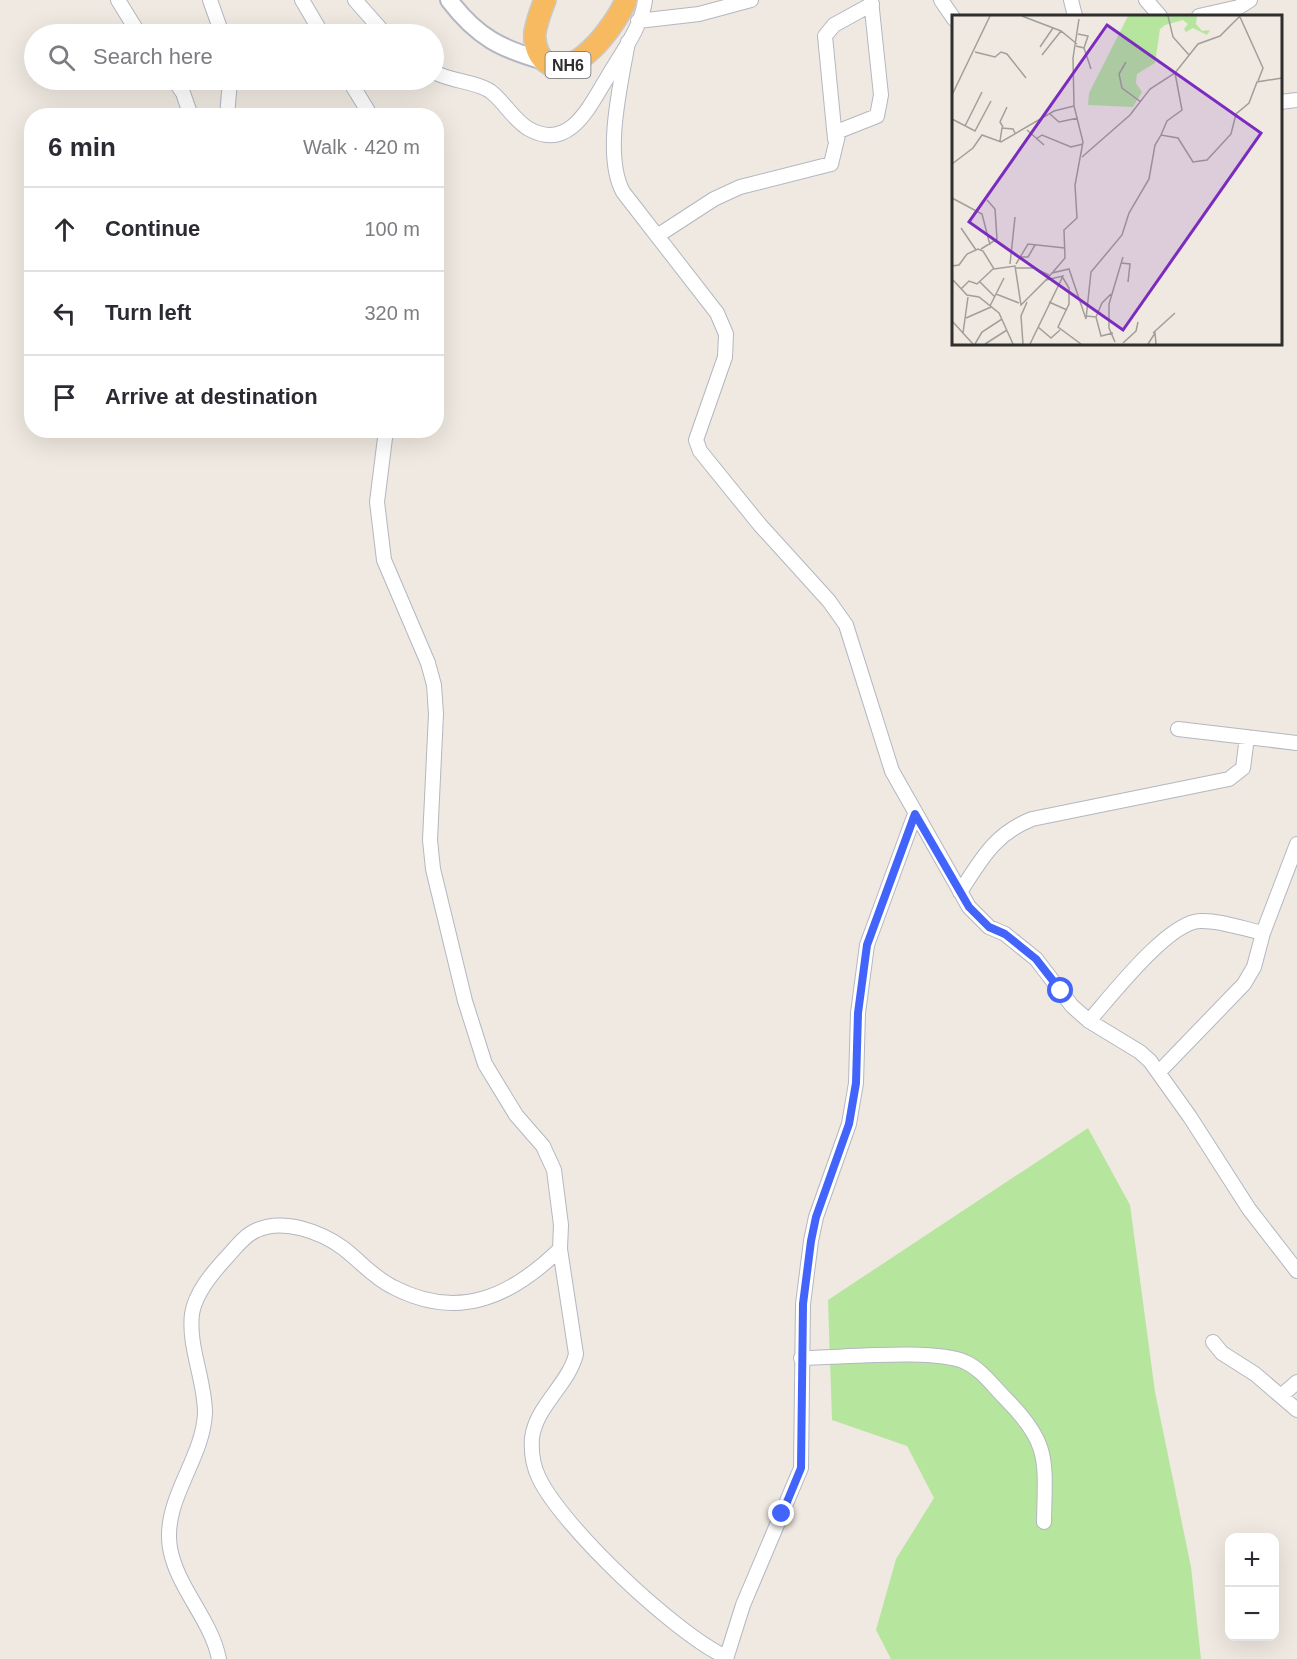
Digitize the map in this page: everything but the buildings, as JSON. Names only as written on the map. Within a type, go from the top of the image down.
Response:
[{"type":"highway","name":"NH6","points":[[545,0],[535,33],[538,54],[544,61],[554,66],[566,65],[586,54],[603,39],[626,0]]},
{"type":"street","points":[[118,0],[133,24]]},
{"type":"street","points":[[210,0],[218,24]]},
{"type":"street","points":[[302,0],[316,24]]},
{"type":"street","points":[[355,0],[377,24]]},
{"type":"street","points":[[449,0],[470,24],[504,50],[544,61]]},
{"type":"street","points":[[444,77],[453,81],[474,84],[490,91],[529,129],[548,135],[566,132],[581,120],[628,42],[645,0]]},
{"type":"street","points":[[638,21],[699,14],[751,0]]},
{"type":"street","points":[[941,0],[952,16]]},
{"type":"street","points":[[1071,0],[1075,15]]},
{"type":"street","points":[[1146,0],[1159,15]]},
{"type":"street","points":[[1201,15],[1239,7],[1250,0]]},
{"type":"street","points":[[657,236],[714,200],[740,187],[831,164],[834,159],[835,139],[825,36],[834,25],[871,2],[881,109],[877,116],[838,131],[835,139]]},
{"type":"street","points":[[628,42],[619,92],[616,179],[717,313],[726,334],[725,357],[696,440],[700,451],[760,525],[829,601],[846,625],[892,771],[960,892],[979,918],[1023,947],[1036,959],[1072,1006],[1089,1021],[1140,1052],[1159,1072],[1249,1209],[1297,1272]]},
{"type":"street","points":[[181,90],[188,108]]},
{"type":"street","points":[[228,108],[229,90]]},
{"type":"street","points":[[355,90],[366,108]]},
{"type":"street","points":[[1282,102],[1297,100]]},
{"type":"street","points":[[385,438],[377,502],[384,560],[425,656],[434,685],[436,714],[430,840],[433,869],[465,1001],[485,1064],[516,1115],[543,1146],[554,1170],[561,1225],[560,1249],[576,1354],[572,1369],[541,1414],[532,1435],[532,1455],[538,1477],[574,1527],[627,1579],[686,1633],[726,1658],[743,1605],[801,1468],[803,1304],[811,1241],[816,1217],[843,1146],[856,1083],[858,1013],[867,945],[915,814]]},
{"type":"street","points":[[1178,729],[1297,743]]},
{"type":"street","points":[[960,892],[1001,835],[1014,826],[1032,819],[1229,779],[1238,775],[1243,768],[1246,737]]},
{"type":"street","points":[[1159,1072],[1244,984],[1254,967],[1263,933],[1297,844]]},
{"type":"street","points":[[1089,1021],[1166,938],[1183,925],[1201,921],[1263,933]]},
{"type":"street","points":[[219,1659],[214,1641],[173,1564],[169,1530],[174,1508],[195,1456],[205,1413],[191,1325],[193,1310],[200,1293],[221,1264],[252,1233],[272,1226],[286,1226],[329,1238],[390,1287],[419,1299],[450,1302],[479,1299],[502,1293],[522,1282],[560,1249]]},
{"type":"street","points":[[1213,1342],[1222,1353],[1282,1395],[1297,1410]]},
{"type":"street","points":[[801,1358],[936,1355],[965,1362],[979,1371],[1028,1421],[1035,1432],[1045,1461],[1044,1522]]},
{"type":"street","points":[[1282,1395],[1297,1382]]},
{"type":"green space","points":[[1088,1128],[1130,1205],[1155,1392],[1191,1567],[1201,1659],[891,1659],[876,1630],[896,1559],[934,1498],[907,1446],[832,1420],[828,1300]]},
{"type":"route","points":[[782,1514],[801,1468],[801,1358],[806,1271],[816,1217],[836,1167],[849,1124],[856,1083],[858,1013],[867,945],[885,889],[915,814],[969,907],[989,927],[1005,934],[1023,947],[1036,959],[1061,991]]}]
